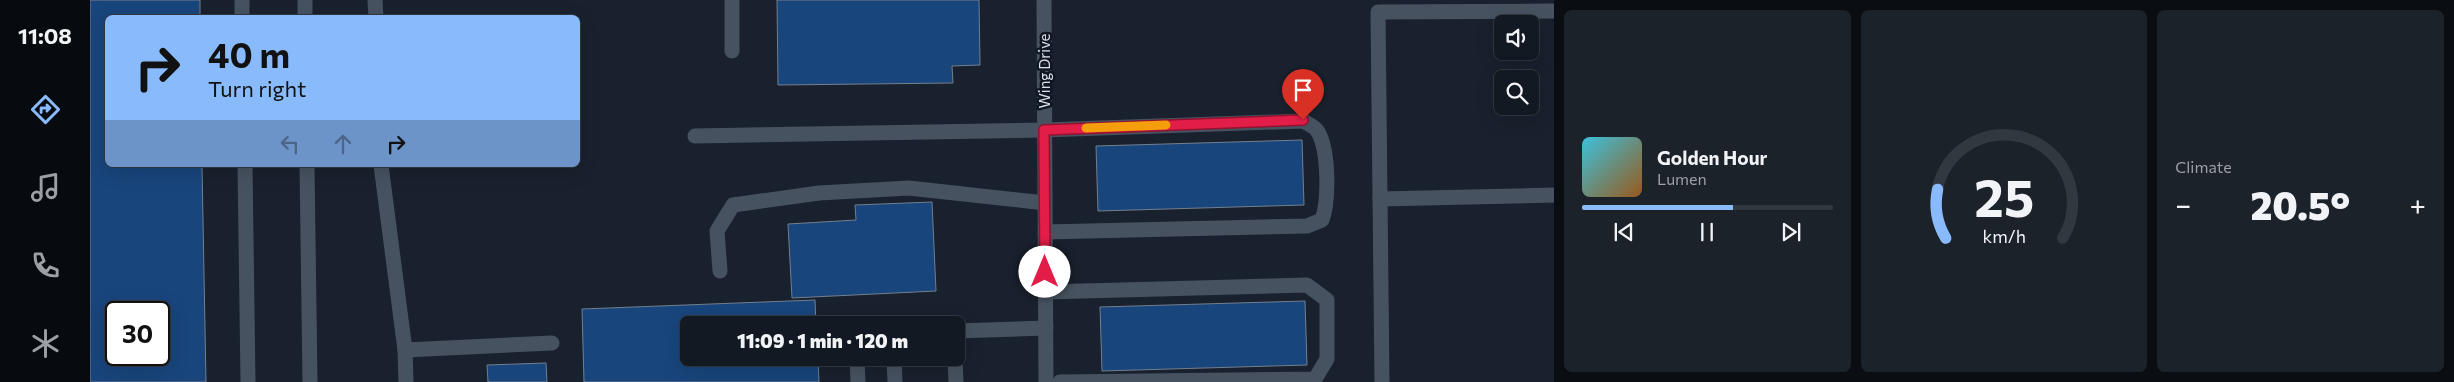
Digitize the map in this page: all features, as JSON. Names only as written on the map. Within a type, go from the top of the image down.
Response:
[{"type":"street","points":[[242,0],[242,15]]},
{"type":"street","points":[[305,0],[305,15]]},
{"type":"street","points":[[376,0],[376,15]]},
{"type":"street","points":[[732,0],[732,51]]},
{"type":"street","name":"Wing Drive","points":[[1044,0],[1046,382]]},
{"type":"street","points":[[1382,382],[1378,12],[1554,11]]},
{"type":"street","points":[[695,136],[1044,130],[1303,120],[1318,131],[1325,154],[1326,209],[1322,220],[1307,226],[1045,232]]},
{"type":"street","points":[[245,167],[248,382]]},
{"type":"street","points":[[307,167],[310,382]]},
{"type":"street","points":[[380,167],[405,350],[406,382]]},
{"type":"street","points":[[720,271],[717,231],[732,205],[819,193],[908,188],[1045,203]]},
{"type":"street","points":[[1380,200],[1554,195]]},
{"type":"street","points":[[1045,292],[1307,285],[1327,300],[1327,359],[1315,379],[1060,382]]},
{"type":"street","points":[[965,330],[1046,328]]},
{"type":"street","points":[[405,350],[552,343]]},
{"type":"street","points":[[857,366],[858,382]]},
{"type":"street","points":[[894,366],[895,382]]},
{"type":"street","points":[[955,366],[956,382]]},
{"type":"building","points":[[90,0],[200,0],[200,15],[105,15],[105,167],[202,167],[206,382],[90,382]]},
{"type":"building","points":[[777,0],[979,0],[980,65],[952,66],[953,83],[778,85]]},
{"type":"building","points":[[1302,140],[1304,205],[1098,211],[1096,146]]},
{"type":"building","points":[[932,202],[936,291],[792,298],[788,224],[856,220],[855,205]]},
{"type":"building","points":[[815,300],[816,316],[680,316],[680,366],[818,366],[819,382],[584,382],[582,309]]},
{"type":"building","points":[[1305,301],[1307,365],[1102,371],[1100,307]]},
{"type":"building","points":[[546,363],[547,382],[488,382],[487,365]]},
{"type":"slow traffic","points":[[1086,128],[1166,125]]},
{"type":"route","points":[[1045,272],[1044,130],[1303,120]]}]
